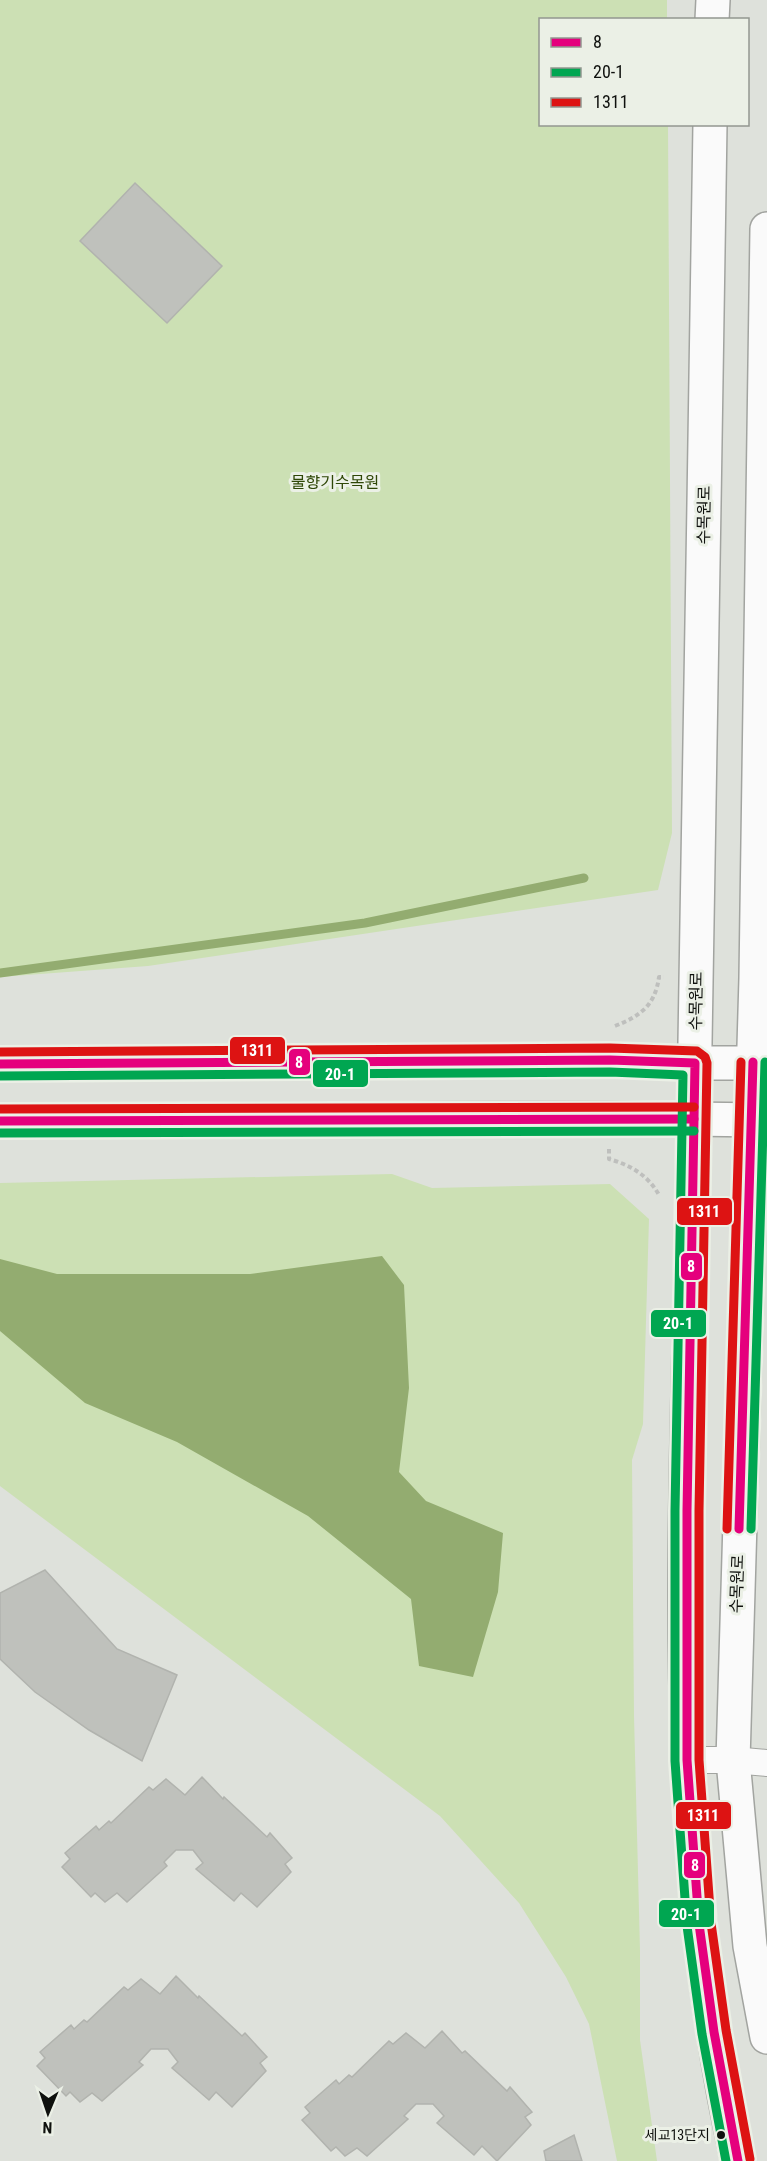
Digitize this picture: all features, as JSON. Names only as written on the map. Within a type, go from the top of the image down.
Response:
[{"type":"street","points":[[712,0],[712,18]]},
{"type":"street","name":"수목원로","points":[[710,126],[687,1511],[687,1760],[699,1924],[714,2032],[738,2161]]},
{"type":"street","name":"수목원로","points":[[767,229],[759,1120],[733,1760],[750,1946],[767,2037]]},
{"type":"street","points":[[0,1064],[598,1060],[760,1063]]},
{"type":"street","points":[[0,1121],[759,1120]]},
{"type":"street","points":[[687,1760],[767,1763]]},
{"type":"path","points":[[609,1159],[624,1163],[649,1180],[659,1194],[660,1203]]},
{"type":"green space","name":"물향기수목원","points":[[0,0],[667,0],[667,18],[539,18],[539,126],[668,126],[672,833],[658,890],[148,966],[0,977]]},
{"type":"green space","points":[[392,1174],[432,1188],[610,1184],[649,1219],[643,1424],[632,1460],[634,1716],[640,2040],[657,2161],[617,2161],[589,2024],[566,1977],[519,1903],[440,1816],[0,1486],[0,1183]]},
{"type":"shaded area","points":[[382,1256],[404,1285],[409,1388],[399,1472],[426,1501],[503,1533],[498,1592],[473,1677],[419,1666],[411,1599],[308,1516],[177,1442],[85,1403],[0,1331],[0,1259],[57,1274],[250,1274]]},
{"type":"building","points":[[135,183],[222,266],[167,323],[80,241]]},
{"type":"building","points":[[45,1570],[117,1649],[177,1675],[142,1761],[89,1730],[35,1692],[0,1659],[0,1593]]},
{"type":"building","points":[[202,1777],[223,1799],[224,1797],[267,1837],[270,1833],[292,1858],[285,1864],[291,1872],[257,1907],[241,1893],[234,1901],[196,1869],[203,1863],[193,1850],[176,1850],[164,1862],[167,1866],[127,1902],[117,1893],[105,1902],[95,1893],[91,1897],[62,1867],[70,1859],[65,1853],[96,1826],[99,1830],[109,1821],[111,1823],[149,1787],[153,1790],[166,1779],[185,1795]]},
{"type":"building","points":[[176,1976],[242,2036],[245,2033],[267,2057],[260,2063],[266,2071],[232,2107],[216,2092],[209,2100],[172,2068],[178,2062],[168,2049],[151,2049],[139,2062],[143,2065],[102,2101],[92,2093],[80,2102],[70,2092],[66,2096],[37,2066],[45,2058],[40,2052],[71,2025],[74,2029],[84,2020],[87,2022],[124,1987],[128,1990],[141,1979],[160,1994]]},
{"type":"building","points":[[442,2031],[462,2053],[465,2051],[507,2091],[510,2087],[532,2112],[525,2117],[531,2125],[497,2161],[482,2146],[474,2155],[437,2123],[444,2116],[433,2104],[416,2104],[404,2116],[408,2119],[367,2156],[357,2148],[345,2156],[336,2147],[331,2151],[302,2120],[310,2113],[305,2107],[336,2080],[339,2084],[349,2075],[352,2077],[389,2041],[393,2044],[406,2033],[425,2048]]},
{"type":"building","points":[[574,2135],[582,2161],[546,2161],[544,2151]]},
{"type":"waterway","points":[[0,973],[365,923],[584,878]]},
{"type":"transit line","name":"1311","points":[[0,1052],[610,1048],[697,1051],[705,1057],[707,1063],[699,1511],[699,1760],[711,1923],[726,2030],[750,2159]]},
{"type":"transit line","name":"8","points":[[0,1064],[610,1060],[695,1063],[687,1511],[687,1760],[699,1924],[714,2032],[738,2161]]},
{"type":"transit line","name":"1311","points":[[727,1529],[741,1062]]},
{"type":"transit line","name":"8","points":[[739,1529],[753,1062]]},
{"type":"transit line","name":"20-1","points":[[751,1529],[765,1062]]},
{"type":"transit line","name":"20-1","points":[[0,1076],[610,1072],[683,1075],[675,1511],[675,1761],[687,1926],[702,2034],[726,2161]]},
{"type":"transit line","name":"1311","points":[[0,1109],[694,1107]]},
{"type":"transit line","name":"8","points":[[0,1121],[694,1119]]},
{"type":"transit line","name":"20-1","points":[[0,1133],[694,1131]]},
{"type":"place","name":"세교13단지","points":[[721,2135]]}]
